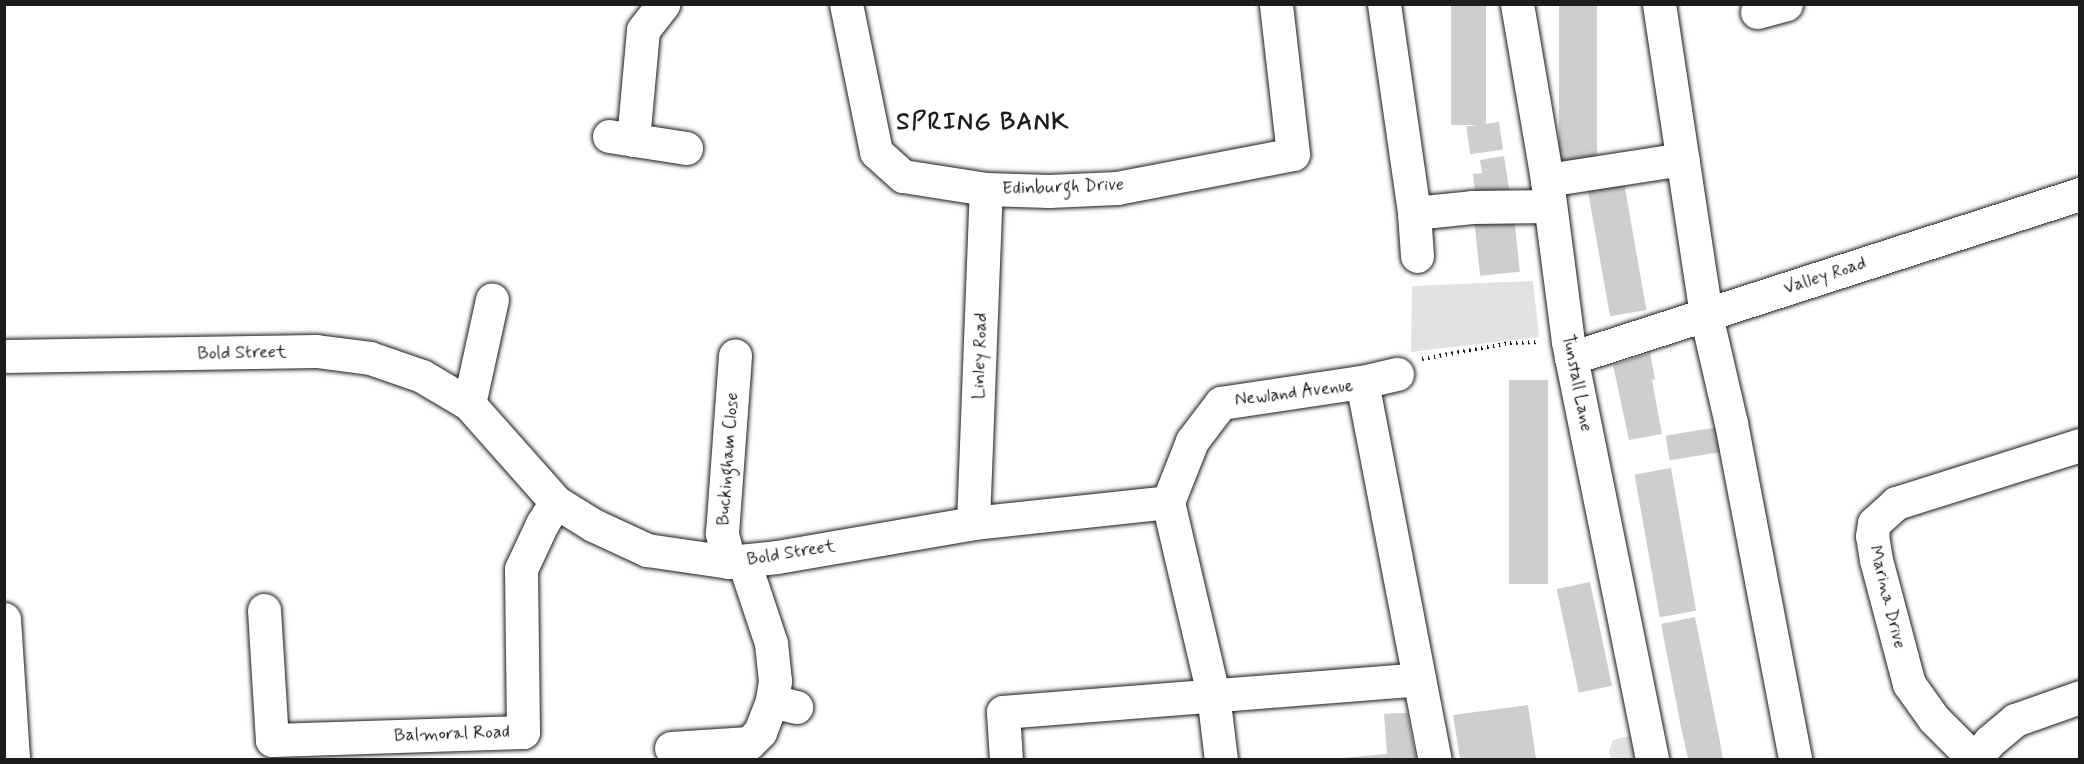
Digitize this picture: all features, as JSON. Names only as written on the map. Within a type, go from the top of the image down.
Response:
[{"type":"street","points":[[663,4],[643,30],[621,138],[686,148]]},
{"type":"street","name":"Edinburgh Drive","points":[[846,4],[876,152],[903,176],[986,189],[1048,191],[1118,188],[1293,154],[1276,4]]},
{"type":"street","points":[[1384,4],[1414,213],[1417,256]]},
{"type":"street","name":"Tunstall Lane","points":[[1517,4],[1548,193],[1569,350],[1652,759]]},
{"type":"street","points":[[1659,4],[1706,315],[1731,423],[1795,759]]},
{"type":"street","points":[[1414,213],[1472,207],[1548,193],[1682,159]]},
{"type":"street","name":"Linley Road","points":[[973,523],[986,189]]},
{"type":"street","name":"Valley Road","points":[[1569,350],[1706,315],[2079,194]]},
{"type":"street","points":[[469,404],[492,299]]},
{"type":"street","name":"Bold Street","points":[[4,356],[316,351],[381,362],[422,376],[469,404],[556,502],[593,525],[647,550],[736,562],[973,523],[1168,502]]},
{"type":"street","name":"Buckingham Close","points":[[670,748],[749,743],[784,704],[775,681],[771,643],[722,533],[735,355]]},
{"type":"street","points":[[1362,382],[1397,374]]},
{"type":"street","name":"Newland Avenue","points":[[1168,502],[1191,441],[1221,403],[1362,382],[1434,759]]},
{"type":"street","name":"Marina Drive","points":[[1974,759],[1934,719],[1909,684],[1876,560],[1872,537],[1874,523],[1896,503],[2079,445]]},
{"type":"street","name":"Balmoral Road","points":[[264,610],[272,740],[523,732],[521,569],[542,524],[556,502]]},
{"type":"street","points":[[1168,502],[1213,694],[1221,759]]},
{"type":"street","points":[[4,620],[13,759]]},
{"type":"street","points":[[1006,759],[1003,712],[1419,679]]},
{"type":"street","points":[[1974,759],[1990,741],[2015,720],[2079,697]]},
{"type":"path","points":[[1397,374],[1410,361],[1510,343],[1569,350]]},
{"type":"shaded area","points":[[1533,281],[1539,337],[1411,352],[1412,286]]},
{"type":"shaded area","points":[[1630,736],[1635,759],[1611,759],[1609,751],[1613,740]]},
{"type":"building","points":[[1451,4],[1486,4],[1486,125],[1451,125]]},
{"type":"building","points":[[1559,4],[1597,4],[1597,169],[1559,169]]},
{"type":"building","points":[[1499,122],[1503,150],[1470,154],[1466,127]]},
{"type":"building","points":[[1504,156],[1510,195],[1476,200],[1473,174],[1482,173],[1480,160]]},
{"type":"building","points":[[1623,177],[1646,310],[1610,316],[1587,183]]},
{"type":"building","points":[[1514,216],[1520,272],[1480,276],[1474,220]]},
{"type":"building","points":[[1650,353],[1655,379],[1652,380],[1662,434],[1629,440],[1613,365]]},
{"type":"building","points":[[1509,380],[1548,380],[1548,584],[1509,584]]},
{"type":"building","points":[[1719,427],[1723,452],[1670,460],[1666,435]]},
{"type":"building","points":[[1671,468],[1696,611],[1660,617],[1635,474]]},
{"type":"building","points":[[1590,582],[1612,686],[1579,693],[1557,589]]},
{"type":"building","points":[[1695,617],[1723,759],[1688,759],[1681,727],[1661,624]]},
{"type":"building","points":[[1528,705],[1536,759],[1460,759],[1453,715]]},
{"type":"building","points":[[1407,713],[1416,759],[1330,759],[1387,754],[1384,714]]},
{"type":"district","name":"SPRING BANK","points":[[983,123]]}]
